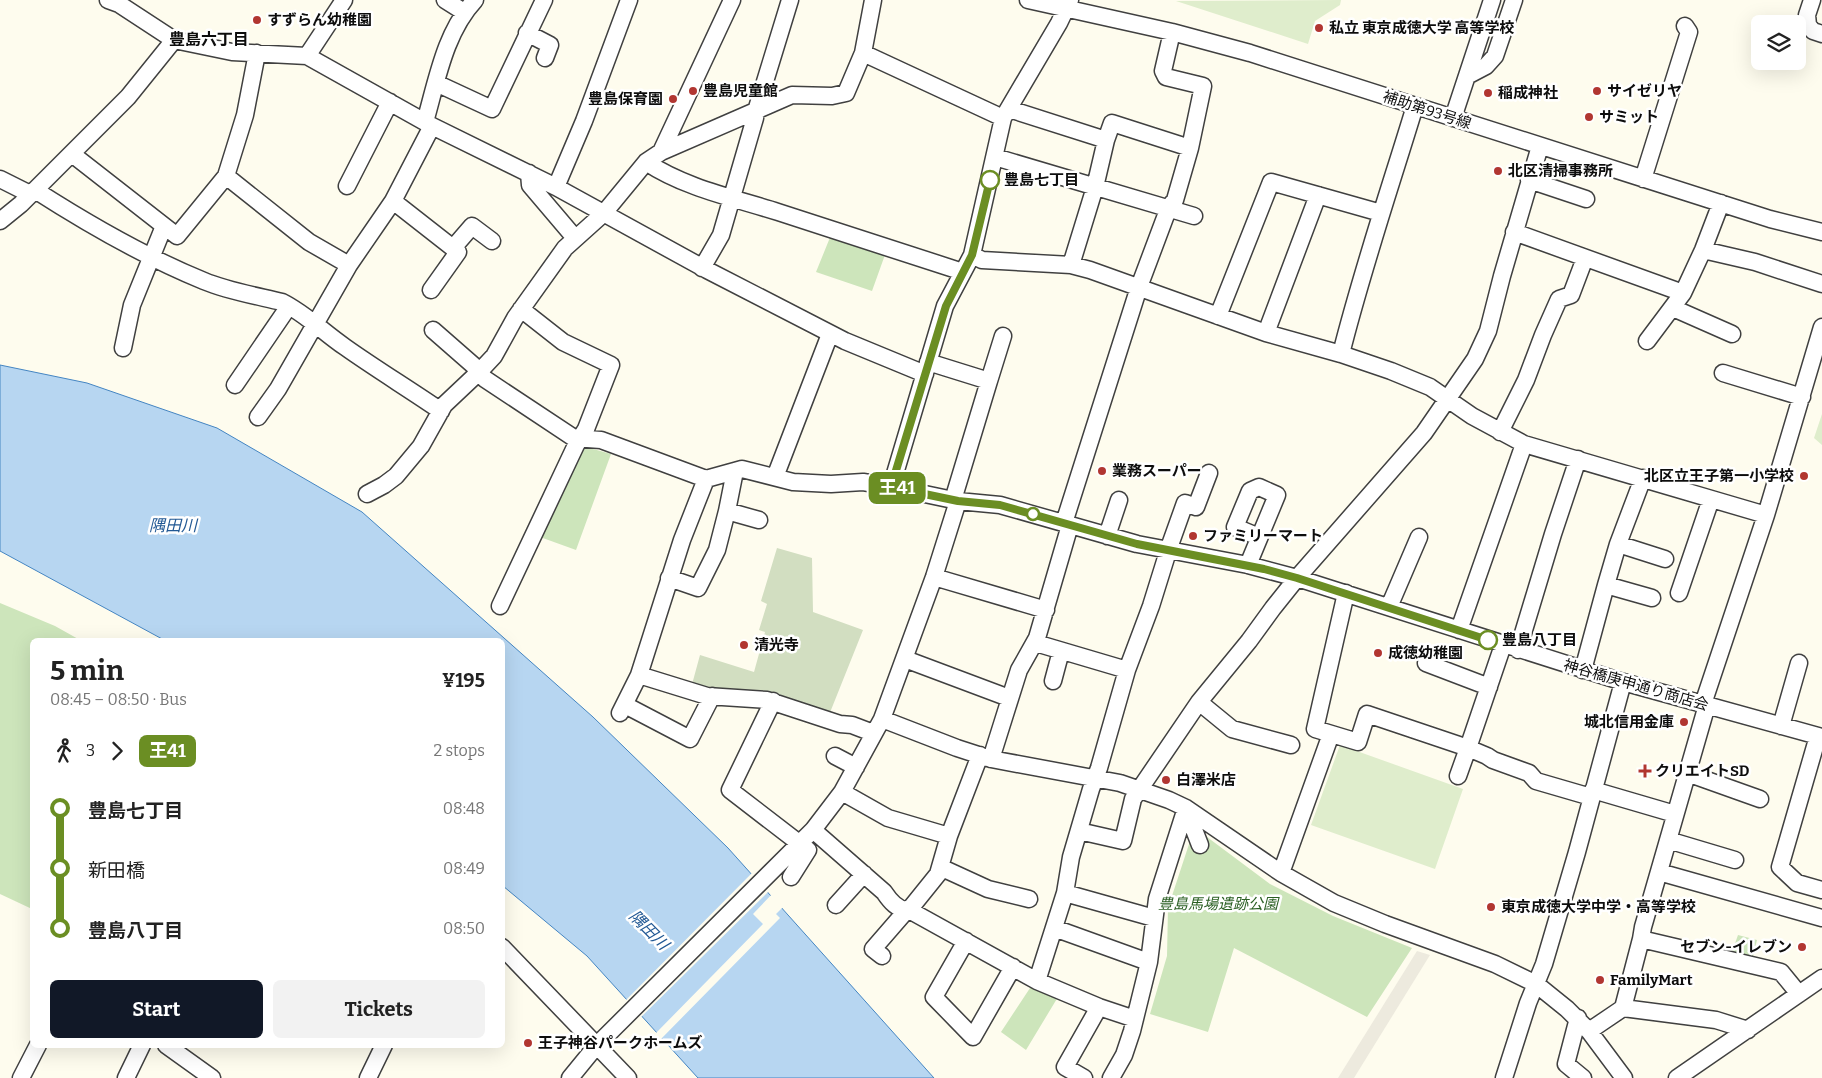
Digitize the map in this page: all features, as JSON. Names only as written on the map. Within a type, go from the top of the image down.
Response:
[{"type":"street","points":[[108,0],[120,4],[174,40],[232,52],[307,56],[428,124],[556,187],[702,268],[830,334],[926,368],[989,381]]},
{"type":"street","points":[[307,56],[344,0]]},
{"type":"street","points":[[445,0],[464,12]]},
{"type":"street","points":[[258,417],[278,389],[349,265],[393,201],[428,124],[443,56],[464,12],[475,0]]},
{"type":"street","points":[[436,83],[492,109],[544,0]]},
{"type":"street","points":[[661,152],[732,0]]},
{"type":"street","points":[[702,268],[721,235],[790,0]]},
{"type":"street","points":[[366,494],[384,485],[396,476],[421,446],[444,405],[480,372],[494,356],[521,309],[565,248],[604,213],[646,162],[661,152],[792,95],[832,96],[846,93],[863,53],[873,0]]},
{"type":"street","name":"補助第93号線","points":[[1028,0],[1068,4],[1250,53],[1643,179],[1778,221],[1822,232]]},
{"type":"street","points":[[1453,118],[1492,0]]},
{"type":"street","points":[[1467,76],[1486,66],[1495,56],[1514,0]]},
{"type":"street","points":[[1812,0],[1808,15],[1808,25],[1813,31],[1822,34]]},
{"type":"street","points":[[556,187],[584,121],[626,1]]},
{"type":"street","points":[[891,487],[946,306],[972,255],[1006,114],[1068,4]]},
{"type":"street","points":[[1643,179],[1689,32],[1685,26]]},
{"type":"street","points":[[882,956],[873,949],[938,874],[949,836],[985,757],[1019,670],[1037,638],[1046,610],[1067,524],[1139,287],[1169,207],[1175,200],[1190,148],[1203,86],[1166,77],[1163,71],[1172,32]]},
{"type":"street","points":[[527,33],[550,45],[545,58]]},
{"type":"street","points":[[0,221],[33,192],[128,97],[174,40]]},
{"type":"street","points":[[72,154],[178,236],[226,176],[244,115],[257,53]]},
{"type":"street","points":[[863,53],[1006,114],[1106,140]]},
{"type":"street","points":[[347,186],[390,102]]},
{"type":"street","points":[[1342,354],[1350,317],[1415,106]]},
{"type":"street","points":[[1072,266],[1112,123],[1190,148]]},
{"type":"street","points":[[1079,831],[1123,841],[1134,799],[1198,702],[1249,641],[1297,578],[1424,433],[1482,345],[1488,331],[1514,232],[1540,146]]},
{"type":"street","points":[[995,157],[1169,207],[1194,216]]},
{"type":"street","points":[[646,162],[658,170],[732,198],[962,272]]},
{"type":"street","points":[[529,173],[530,186],[575,238]]},
{"type":"street","points":[[226,176],[309,242],[349,265]]},
{"type":"street","points":[[0,179],[33,192],[151,256],[205,282],[282,302],[315,322],[343,346],[440,411]]},
{"type":"street","points":[[1529,180],[1586,199]]},
{"type":"street","points":[[1218,316],[1271,182],[1381,213]]},
{"type":"street","points":[[1266,333],[1318,195]]},
{"type":"street","points":[[393,201],[458,252],[431,290]]},
{"type":"street","points":[[1647,341],[1673,308],[1682,293],[1703,250],[1721,203]]},
{"type":"street","points":[[123,348],[132,305],[164,226]]},
{"type":"street","points":[[453,248],[472,226],[492,241]]},
{"type":"street","points":[[1514,232],[1682,293]]},
{"type":"street","points":[[1703,250],[1755,262],[1822,284]]},
{"type":"street","points":[[972,255],[982,260],[1072,266],[1090,270],[1266,333],[1342,354],[1430,387],[1446,400],[1524,444],[1766,515]]},
{"type":"street","points":[[1500,432],[1526,380],[1559,299],[1571,295],[1585,258]]},
{"type":"street","points":[[235,385],[289,306]]},
{"type":"street","points":[[1673,308],[1732,334]]},
{"type":"street","points":[[500,606],[581,438],[610,365],[563,342],[521,309]]},
{"type":"street","points":[[1590,1031],[1623,1008],[1643,927],[1705,704],[1766,515],[1822,326]]},
{"type":"street","points":[[433,330],[473,365],[485,379],[574,438],[601,440],[706,479],[735,471],[728,511],[717,550],[698,588],[669,578]]},
{"type":"street","points":[[775,477],[830,334]]},
{"type":"street","points":[[570,1078],[600,1042],[800,843],[842,792],[882,719],[934,577],[1003,336]]},
{"type":"street","points":[[1723,373],[1802,397]]},
{"type":"street","points":[[1459,630],[1524,444]]},
{"type":"street","points":[[1458,776],[1489,687],[1510,647],[1553,534],[1578,459]]},
{"type":"street","name":"神谷橋庚申通り商店会","points":[[735,471],[742,469],[793,482],[831,484],[863,482],[956,501],[1000,505],[1107,536],[1168,551],[1248,565],[1346,593],[1583,670],[1820,737]]},
{"type":"street","points":[[1038,981],[1065,893],[1071,857],[1127,670],[1151,606],[1185,503],[1196,507],[1209,473]]},
{"type":"street","points":[[1583,670],[1618,544],[1642,478]]},
{"type":"street","points":[[706,479],[669,578],[639,675],[622,709],[690,739],[712,696]]},
{"type":"street","points":[[1679,593],[1711,499]]},
{"type":"street","points":[[1107,536],[1119,500]]},
{"type":"street","points":[[728,511],[759,520]]},
{"type":"street","points":[[1248,565],[1259,537]]},
{"type":"street","points":[[1389,607],[1419,537]]},
{"type":"street","points":[[1618,544],[1665,559]]},
{"type":"street","points":[[934,577],[1046,610]]},
{"type":"street","points":[[1606,585],[1652,598]]},
{"type":"street","points":[[1346,593],[1315,729],[1358,742],[1367,714],[1468,748],[1493,760],[1529,773],[1536,781],[1675,814]]},
{"type":"street","points":[[1037,638],[1039,644],[1127,670]]},
{"type":"street","points":[[1053,681],[1061,651]]},
{"type":"street","points":[[905,659],[1009,698]]},
{"type":"street","points":[[1426,663],[1489,687]]},
{"type":"street","points":[[1781,726],[1800,663]]},
{"type":"street","points":[[639,675],[712,696],[773,701],[873,733]]},
{"type":"street","points":[[1504,1078],[1562,906],[1623,682]]},
{"type":"street","points":[[773,701],[730,790],[808,850],[791,877]]},
{"type":"street","points":[[1198,702],[1232,729],[1291,745]]},
{"type":"street","points":[[882,719],[985,757],[1095,777],[1140,789],[1186,808],[1281,873],[1346,908],[1495,964],[1536,984],[1578,1018],[1590,1031],[1624,1078]]},
{"type":"street","points":[[1281,873],[1331,734]]},
{"type":"street","points":[[1820,737],[1817,759],[1780,866],[1797,883],[1822,890]]},
{"type":"street","points":[[835,756],[856,768]]},
{"type":"street","points":[[1687,773],[1760,798]]},
{"type":"street","points":[[842,792],[888,818],[949,836]]},
{"type":"street","points":[[1111,1078],[1124,1055],[1135,1019],[1149,962],[1154,918],[1162,880],[1186,808]]},
{"type":"street","points":[[1193,827],[1200,845]]},
{"type":"street","points":[[812,830],[864,874],[900,909],[908,910],[1038,981],[1099,1007],[1135,1019]]},
{"type":"street","points":[[1668,840],[1735,860]]},
{"type":"street","points":[[940,867],[988,889],[1029,899]]},
{"type":"street","points":[[1659,872],[1822,918]]},
{"type":"street","points":[[836,905],[864,874]]},
{"type":"street","points":[[1065,893],[1154,918]]},
{"type":"street","points":[[1054,928],[1140,959]]},
{"type":"street","points":[[1641,939],[1781,972],[1799,994]]},
{"type":"street","points":[[966,942],[934,997],[973,1038],[1013,968]]},
{"type":"street","points":[[505,950],[600,1042],[628,1078]]},
{"type":"street","points":[[1677,1078],[1822,978]]},
{"type":"street","points":[[1084,1078],[1065,1067],[1099,1007]]},
{"type":"street","points":[[1623,1008],[1716,1020],[1748,1030]]},
{"type":"street","points":[[1578,1018],[1566,1064],[1583,1078]]},
{"type":"street","points":[[21,1078],[36,1048]]},
{"type":"street","points":[[126,1078],[141,1048]]},
{"type":"street","points":[[170,1048],[212,1078]]},
{"type":"street","points":[[368,1078],[379,1048]]},
{"type":"green space","points":[[1341,0],[1340,5],[1315,21],[1308,44],[1176,1]]},
{"type":"green space","points":[[831,235],[886,252],[872,291],[816,272]]},
{"type":"green space","points":[[1822,414],[1822,445],[1814,438]]},
{"type":"green space","points":[[586,447],[611,454],[576,550],[540,537],[583,449]]},
{"type":"green space","points":[[777,548],[812,558],[813,612],[863,630],[829,715],[691,688],[700,655],[754,672],[765,632],[759,630],[767,604],[761,601]]},
{"type":"green space","points":[[0,603],[55,626],[76,638],[30,638],[30,908],[0,894]]},
{"type":"green space","points":[[1340,745],[1463,789],[1435,869],[1311,825]]},
{"type":"green space","name":"豊島馬場遺跡公園","points":[[1203,834],[1270,884],[1333,916],[1412,948],[1367,1017],[1234,948],[1208,1032],[1150,1014],[1167,956],[1168,908],[1191,838]]},
{"type":"green space","points":[[1738,935],[1757,940],[1753,956],[1732,952]]},
{"type":"green space","points":[[1032,985],[1058,997],[1026,1050],[1001,1032]]},
{"type":"shaded area","points":[[1417,951],[1430,955],[1354,1078],[1338,1078]]},
{"type":"water","name":"隅田川","points":[[0,365],[87,383],[217,428],[362,512],[504,638],[160,638],[0,551]]},
{"type":"water","name":"隅田川","points":[[505,639],[593,717],[728,848],[934,1078],[698,1078],[587,956],[505,888]]},
{"type":"pier","points":[[753,872],[769,891],[640,1018],[625,1001]]},
{"type":"pier","points":[[772,894],[783,907],[776,914],[780,918],[660,1040],[655,1034],[763,924],[753,914]]},
{"type":"bus line","name":"王41","points":[[990,180],[972,255],[946,306],[891,487],[958,501],[1000,505],[1137,544],[1264,569],[1488,640]]},
{"type":"place","name":"すずらん幼稚園","points":[[257,20]]},
{"type":"place","name":"私立 東京成徳大学 高等学校","points":[[1319,28]]},
{"type":"place","name":"豊島児童館","points":[[693,91]]},
{"type":"place","name":"サイゼリヤ","points":[[1597,91]]},
{"type":"place","name":"稲成神社","points":[[1488,93]]},
{"type":"place","name":"豊島保育園","points":[[673,99]]},
{"type":"place","name":"サミット","points":[[1589,117]]},
{"type":"place","name":"北区清掃事務所","points":[[1498,171]]},
{"type":"place","name":"豊島七丁目","points":[[990,180]]},
{"type":"place","name":"業務スーパー","points":[[1102,471]]},
{"type":"place","name":"北区立王子第一小学校","points":[[1804,476]]},
{"type":"place","name":"ファミリーマート","points":[[1193,536]]},
{"type":"place","name":"豊島八丁目","points":[[1488,640]]},
{"type":"place","name":"清光寺","points":[[744,645]]},
{"type":"place","name":"成徳幼稚園","points":[[1378,653]]},
{"type":"place","name":"城北信用金庫","points":[[1684,722]]},
{"type":"place","name":"クリエイトSD","points":[[1645,771]]},
{"type":"place","name":"白澤米店","points":[[1166,780]]},
{"type":"place","name":"東京成徳大学中学・高等学校","points":[[1491,907]]},
{"type":"place","name":"セブン-イレブン","points":[[1802,947]]},
{"type":"place","name":"FamilyMart","points":[[1600,980]]},
{"type":"place","name":"王子神谷パークホームズ","points":[[528,1043]]},
{"type":"district","name":"豊島六丁目","points":[[209,39]]}]
